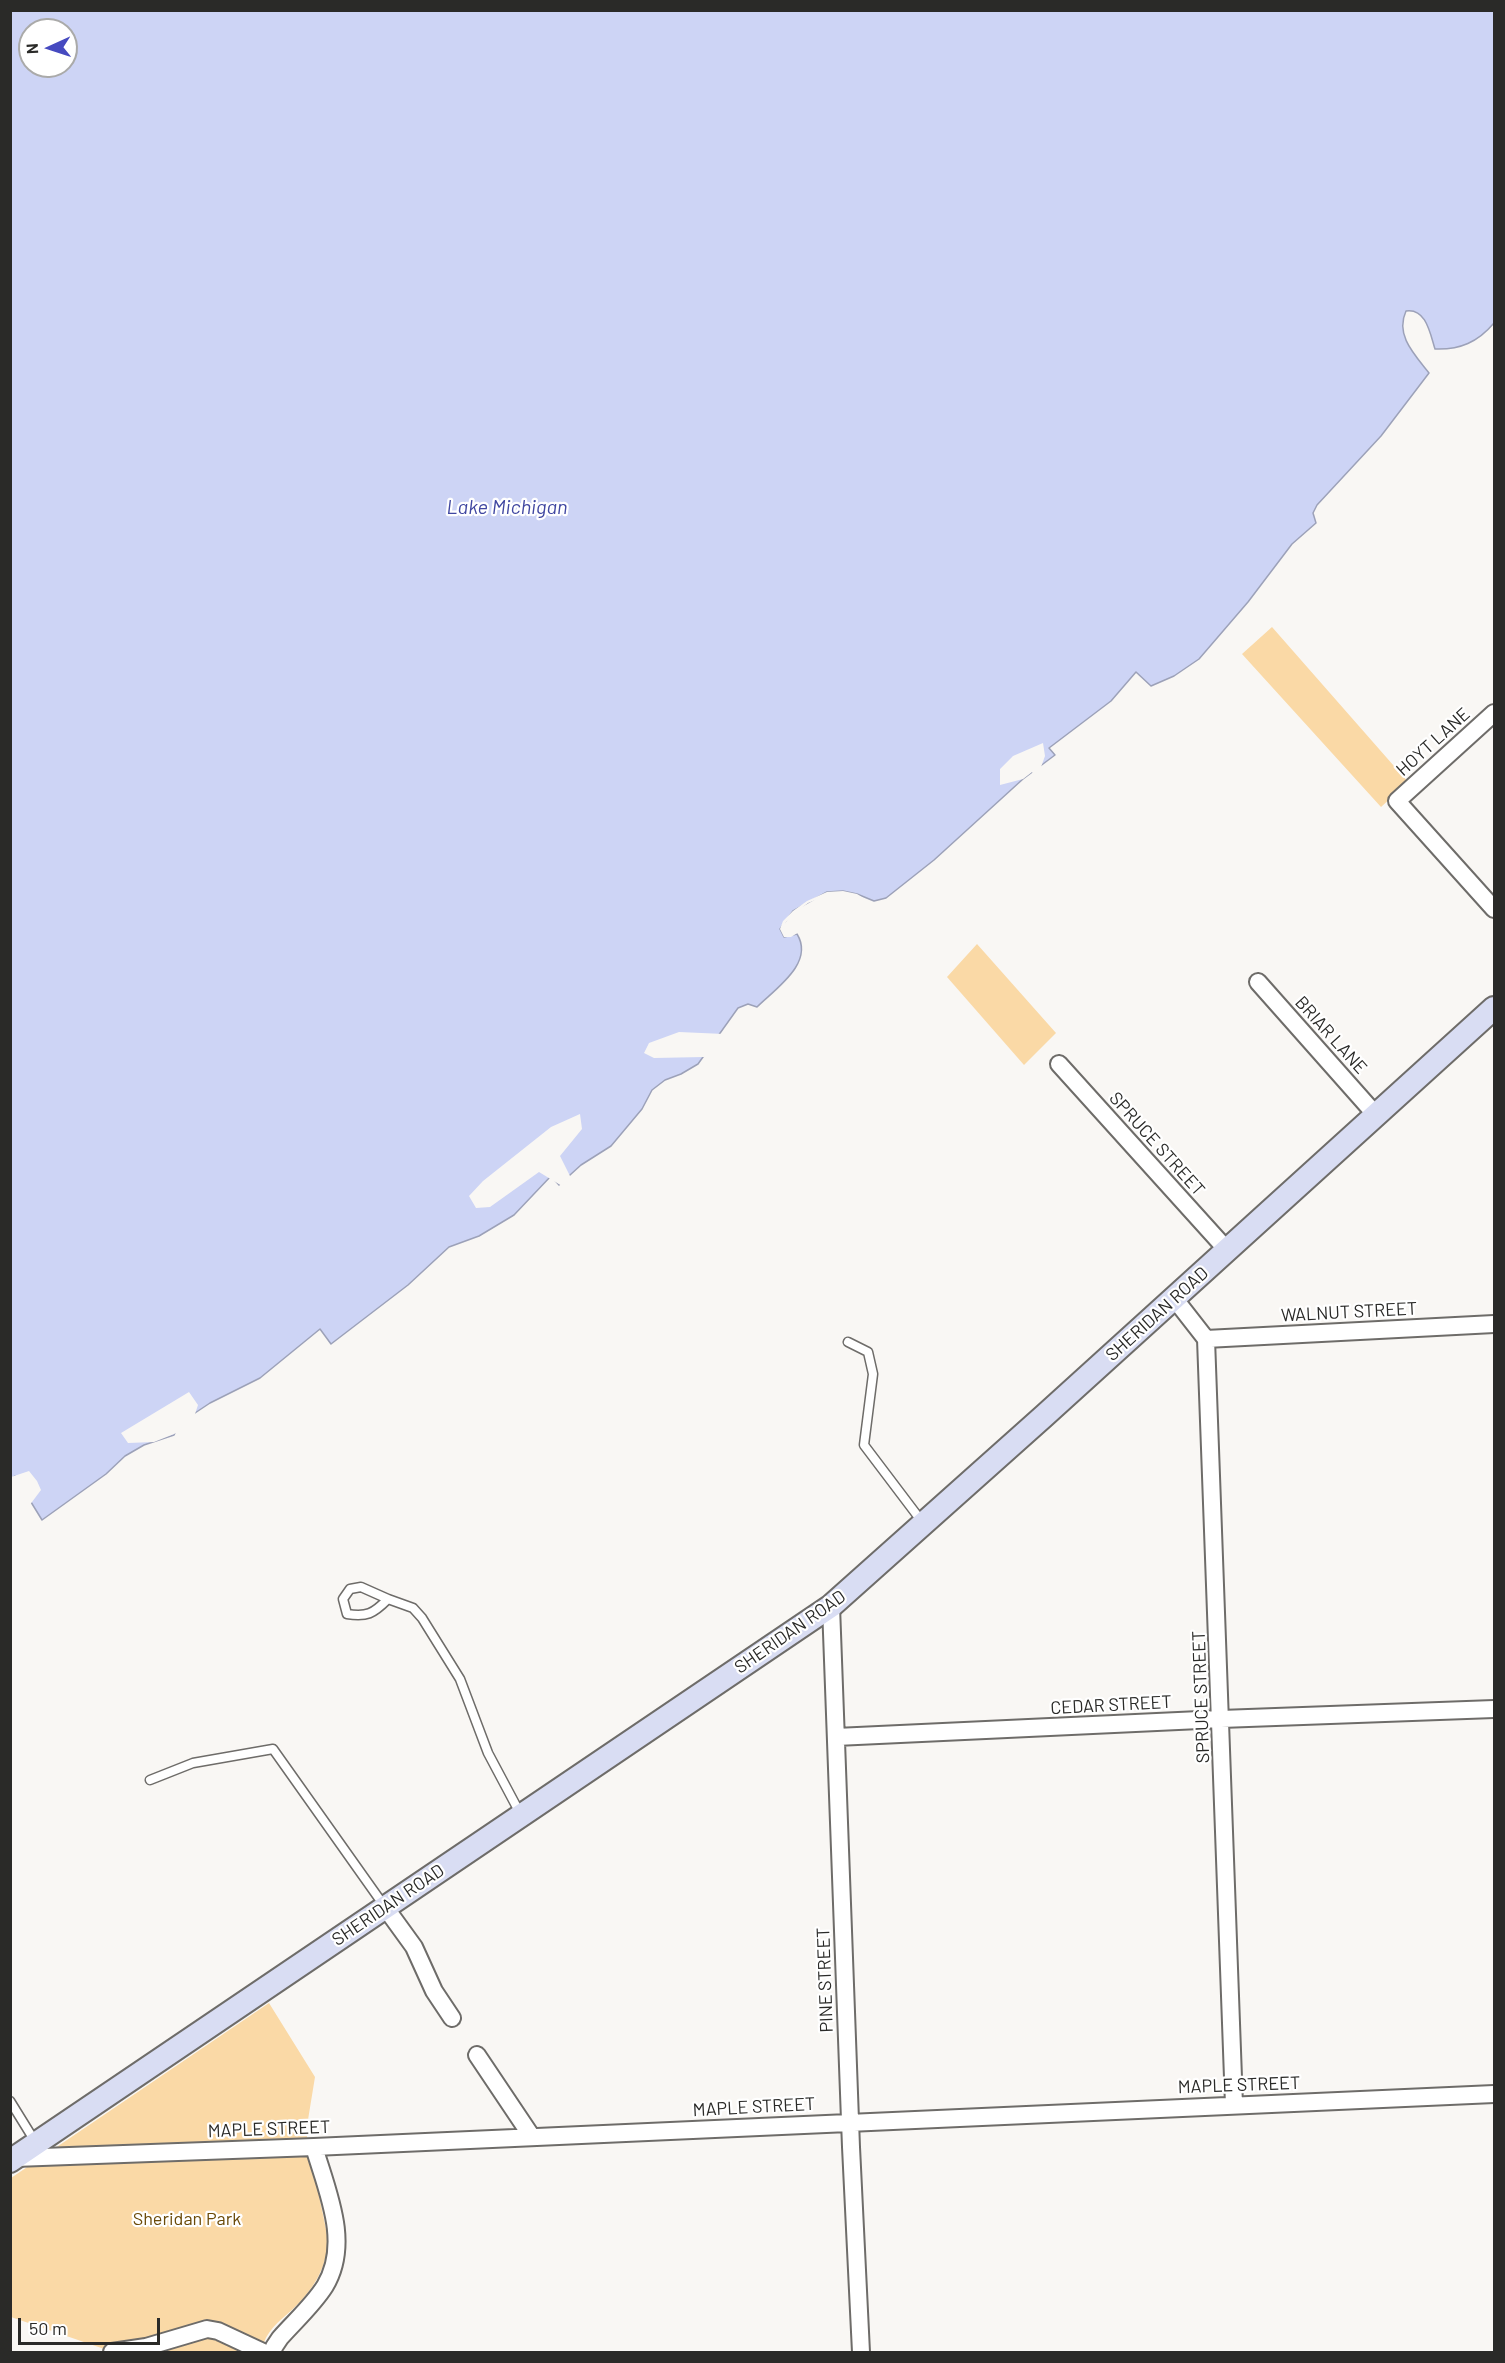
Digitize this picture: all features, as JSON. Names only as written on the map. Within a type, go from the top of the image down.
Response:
[{"type":"street","name":"HOYT LANE","points":[[1494,714],[1396,801],[1494,909]]},
{"type":"street","name":"BRIAR LANE","points":[[1258,982],[1376,1114]]},
{"type":"street","name":"SHERIDAN ROAD","points":[[13,2159],[831,1606],[1494,1008]]},
{"type":"street","name":"SPRUCE STREET","points":[[1059,1064],[1227,1250]]},
{"type":"street","points":[[1174,1298],[1206,1340]]},
{"type":"street","name":"WALNUT STREET","points":[[1206,1340],[1494,1324]]},
{"type":"street","name":"SPRUCE STREET","points":[[1206,1340],[1234,2105]]},
{"type":"street","name":"PINE STREET","points":[[831,1606],[858,2325],[861,2352]]},
{"type":"street","name":"CEDAR STREET","points":[[836,1737],[1494,1709]]},
{"type":"street","points":[[385,1907],[414,1947],[434,1991],[452,2019]]},
{"type":"street","points":[[477,2055],[532,2137]]},
{"type":"street","name":"MAPLE STREET","points":[[13,2159],[1494,2094]]},
{"type":"street","points":[[273,2352],[280,2338],[325,2287],[334,2269],[338,2248],[336,2224],[314,2147]]},
{"type":"street","points":[[112,2352],[146,2347],[207,2329],[218,2331],[263,2352]]},
{"type":"lane","points":[[848,1342],[868,1352],[873,1374],[864,1444],[923,1524]]},
{"type":"lane","points":[[388,1599],[365,1617],[347,1614],[343,1599],[350,1589],[361,1587],[413,1608],[422,1618],[460,1679],[488,1753],[521,1815]]},
{"type":"lane","points":[[150,1780],[193,1763],[273,1749],[385,1907]]},
{"type":"lane","points":[[10,2101],[37,2143]]},
{"type":"green space","points":[[1272,627],[1408,782],[1381,807],[1242,654]]},
{"type":"green space","points":[[977,944],[1056,1033],[1024,1065],[947,977]]},
{"type":"green space","name":"Sheridan Park","points":[[269,2003],[315,2077],[306,2132],[328,2239],[323,2266],[315,2283],[304,2298],[270,2331],[262,2352],[113,2352],[11,2317],[11,2178]]},
{"type":"water","name":"Lake Michigan","points":[[11,11],[1494,11],[1494,323],[1468,344],[1435,349],[1423,317],[1413,311],[1406,311],[1403,320],[1404,336],[1429,373],[1381,436],[1317,505],[1313,513],[1316,523],[1292,544],[1248,602],[1199,659],[1174,676],[1151,686],[1136,672],[1111,701],[1049,748],[1055,755],[1023,779],[934,860],[886,898],[874,901],[843,891],[827,892],[793,911],[780,929],[784,937],[797,934],[801,945],[801,955],[790,975],[757,1007],[748,1004],[738,1008],[698,1064],[665,1080],[652,1090],[642,1109],[611,1146],[581,1165],[559,1185],[551,1176],[514,1215],[479,1236],[449,1247],[408,1285],[331,1344],[320,1329],[260,1378],[210,1403],[180,1423],[174,1435],[144,1445],[125,1456],[106,1474],[42,1520],[15,1476],[11,1480]]},
{"type":"pier","points":[[1043,743],[1045,756],[1040,770],[1034,775],[1032,772],[1023,779],[1000,785],[1000,769],[1013,756]]},
{"type":"pier","points":[[843,891],[857,894],[873,904],[843,894],[828,895],[808,903],[795,913],[786,922],[784,929],[786,934],[799,932],[791,937],[784,937],[780,929],[783,921],[793,911],[807,901],[827,892]]},
{"type":"pier","points":[[679,1032],[724,1034],[709,1056],[654,1058],[644,1053],[649,1043]]},
{"type":"pier","points":[[580,1114],[582,1129],[560,1156],[571,1178],[562,1186],[539,1172],[490,1207],[476,1208],[469,1196],[483,1181],[551,1127]]},
{"type":"pier","points":[[189,1392],[198,1405],[194,1417],[183,1425],[179,1432],[154,1442],[128,1443],[121,1433]]},
{"type":"pier","points":[[29,1471],[41,1490],[29,1506],[14,1481],[10,1483],[11,1477]]}]
